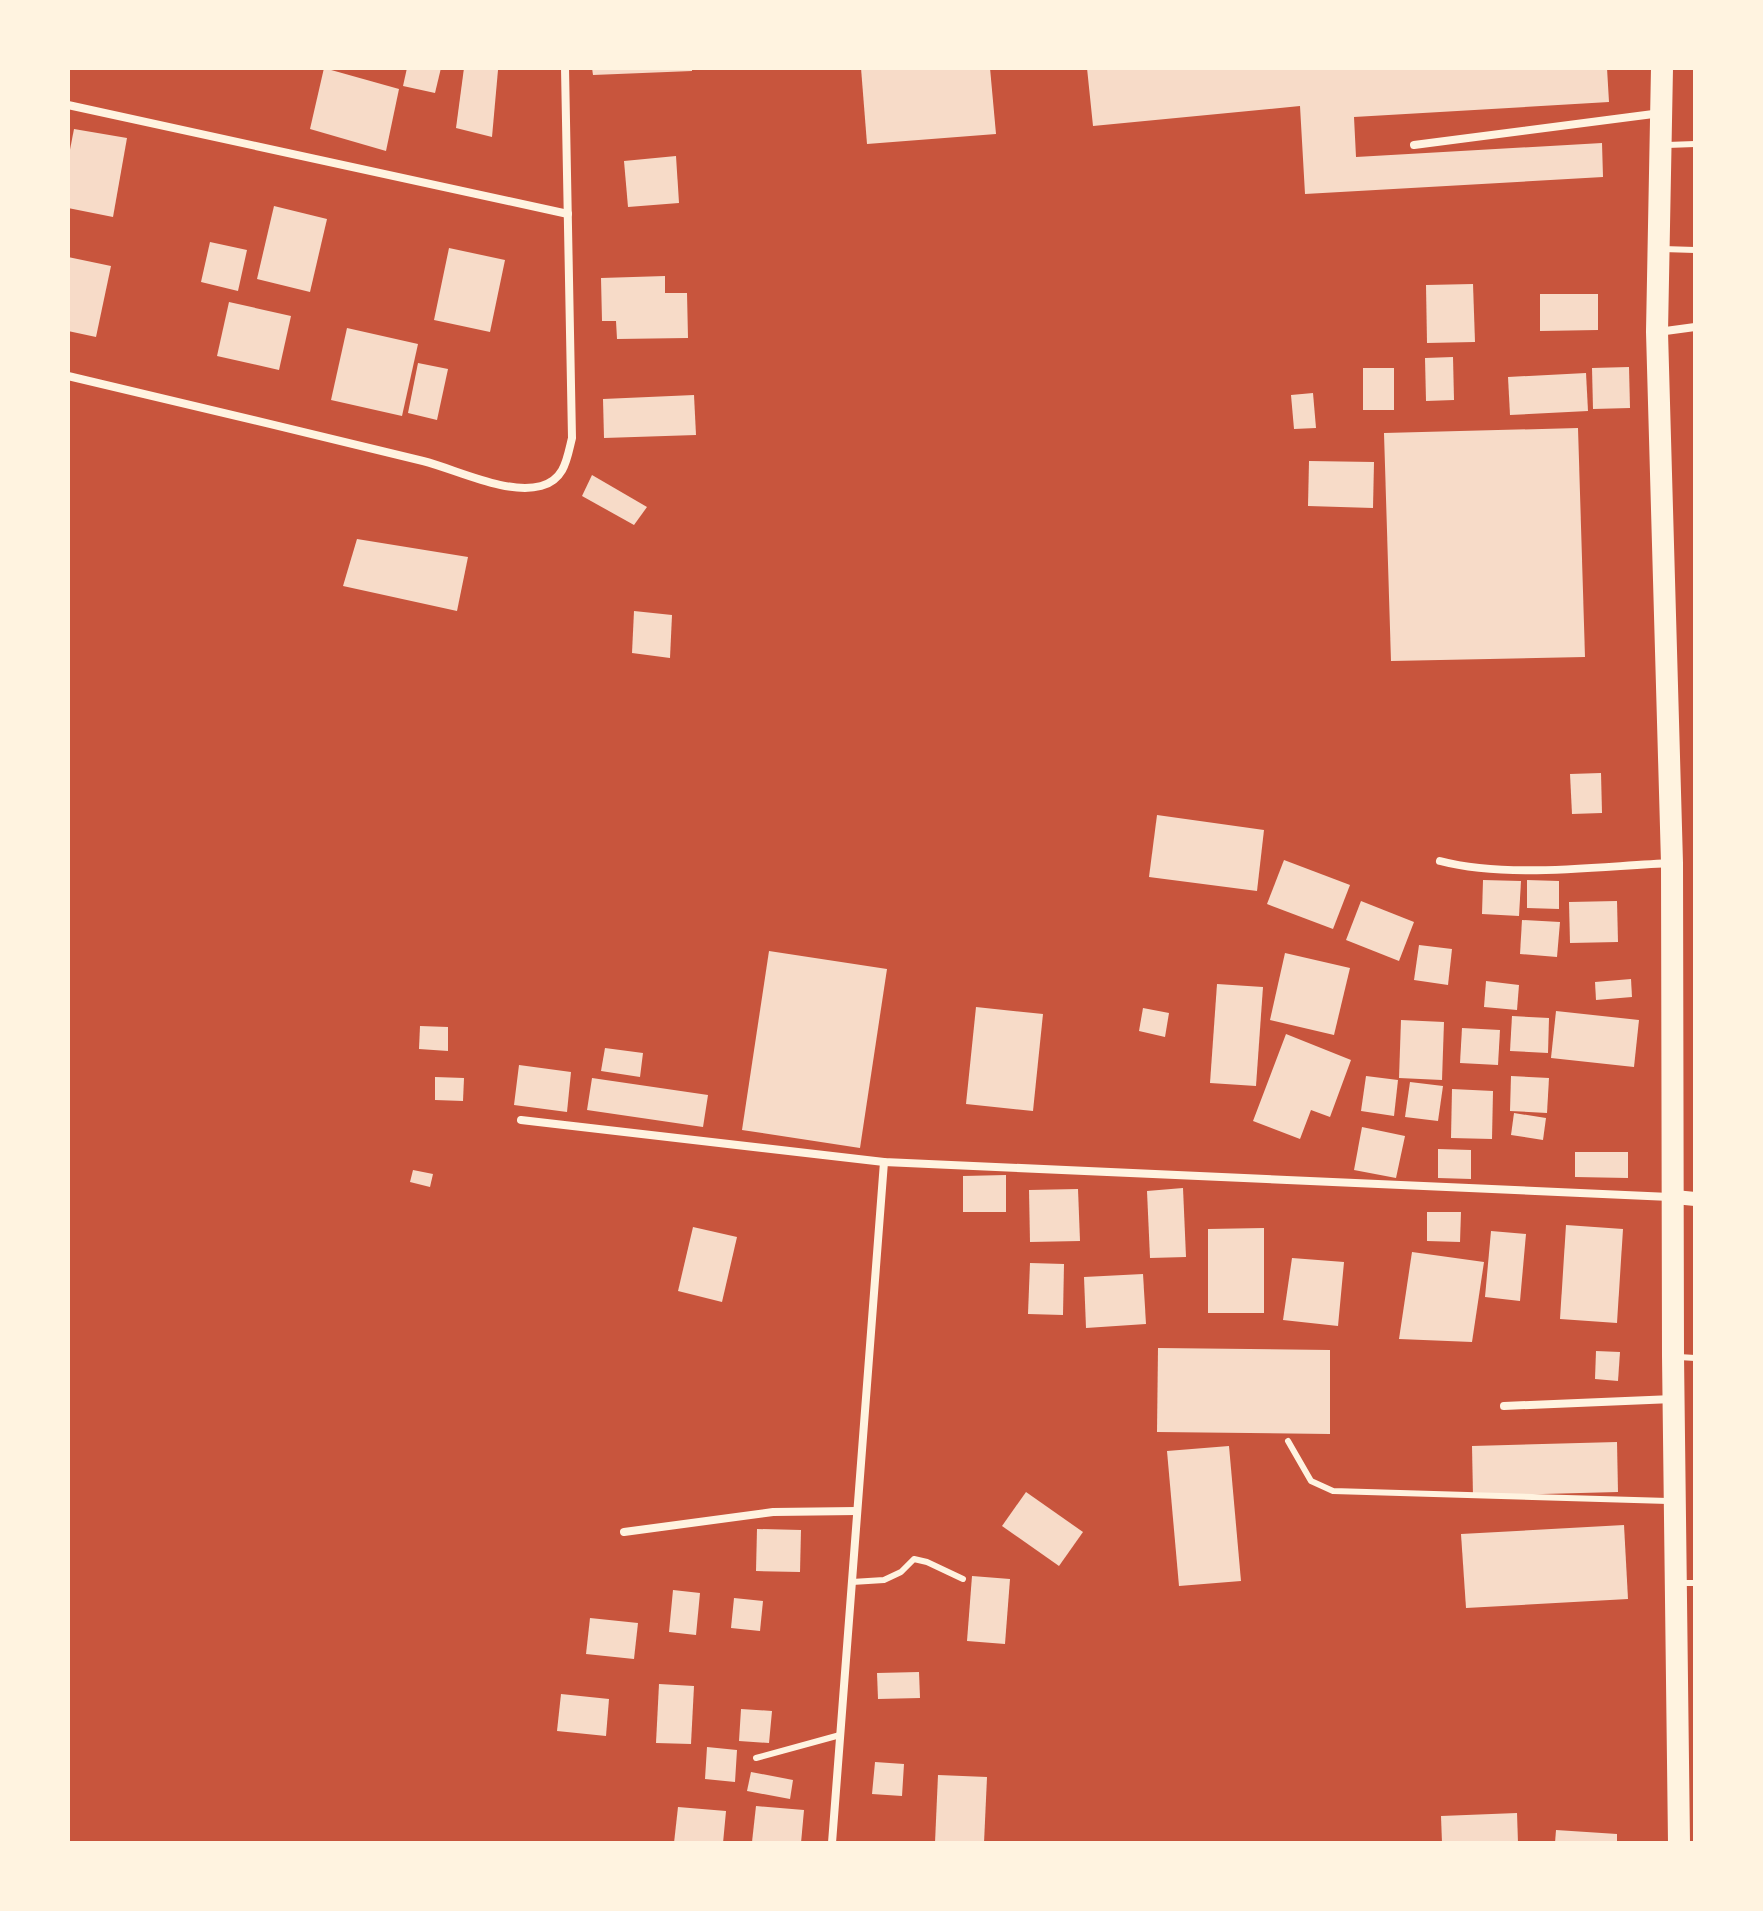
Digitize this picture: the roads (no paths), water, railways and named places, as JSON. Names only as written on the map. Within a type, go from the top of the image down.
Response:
[{"type":"highway","points":[[1662,68],[1657,332],[1685,1198],[1684,1357],[1674,1398],[1676,1501],[1686,1583],[1679,1843]]},
{"type":"street","points":[[68,376],[427,462],[511,487],[546,485],[566,466],[572,438],[565,68]]},
{"type":"street","points":[[68,105],[568,214]]},
{"type":"street","points":[[1414,145],[1662,113]]},
{"type":"street","points":[[1657,332],[1695,327]]},
{"type":"street","points":[[1440,861],[1468,868],[1523,870],[1672,863]]},
{"type":"street","points":[[521,1120],[884,1162],[1685,1198]]},
{"type":"street","points":[[832,1843],[884,1162]]},
{"type":"street","points":[[1504,1406],[1674,1398]]},
{"type":"street","points":[[624,1532],[773,1512],[857,1511]]},
{"type":"lane","points":[[1661,146],[1695,144]]},
{"type":"lane","points":[[1659,249],[1695,250]]},
{"type":"lane","points":[[1288,1441],[1311,1481],[1333,1491],[1676,1501]]},
{"type":"lane","points":[[852,1582],[884,1580],[901,1572],[914,1559],[963,1579]]},
{"type":"lane","points":[[756,1758],[840,1735]]}]
